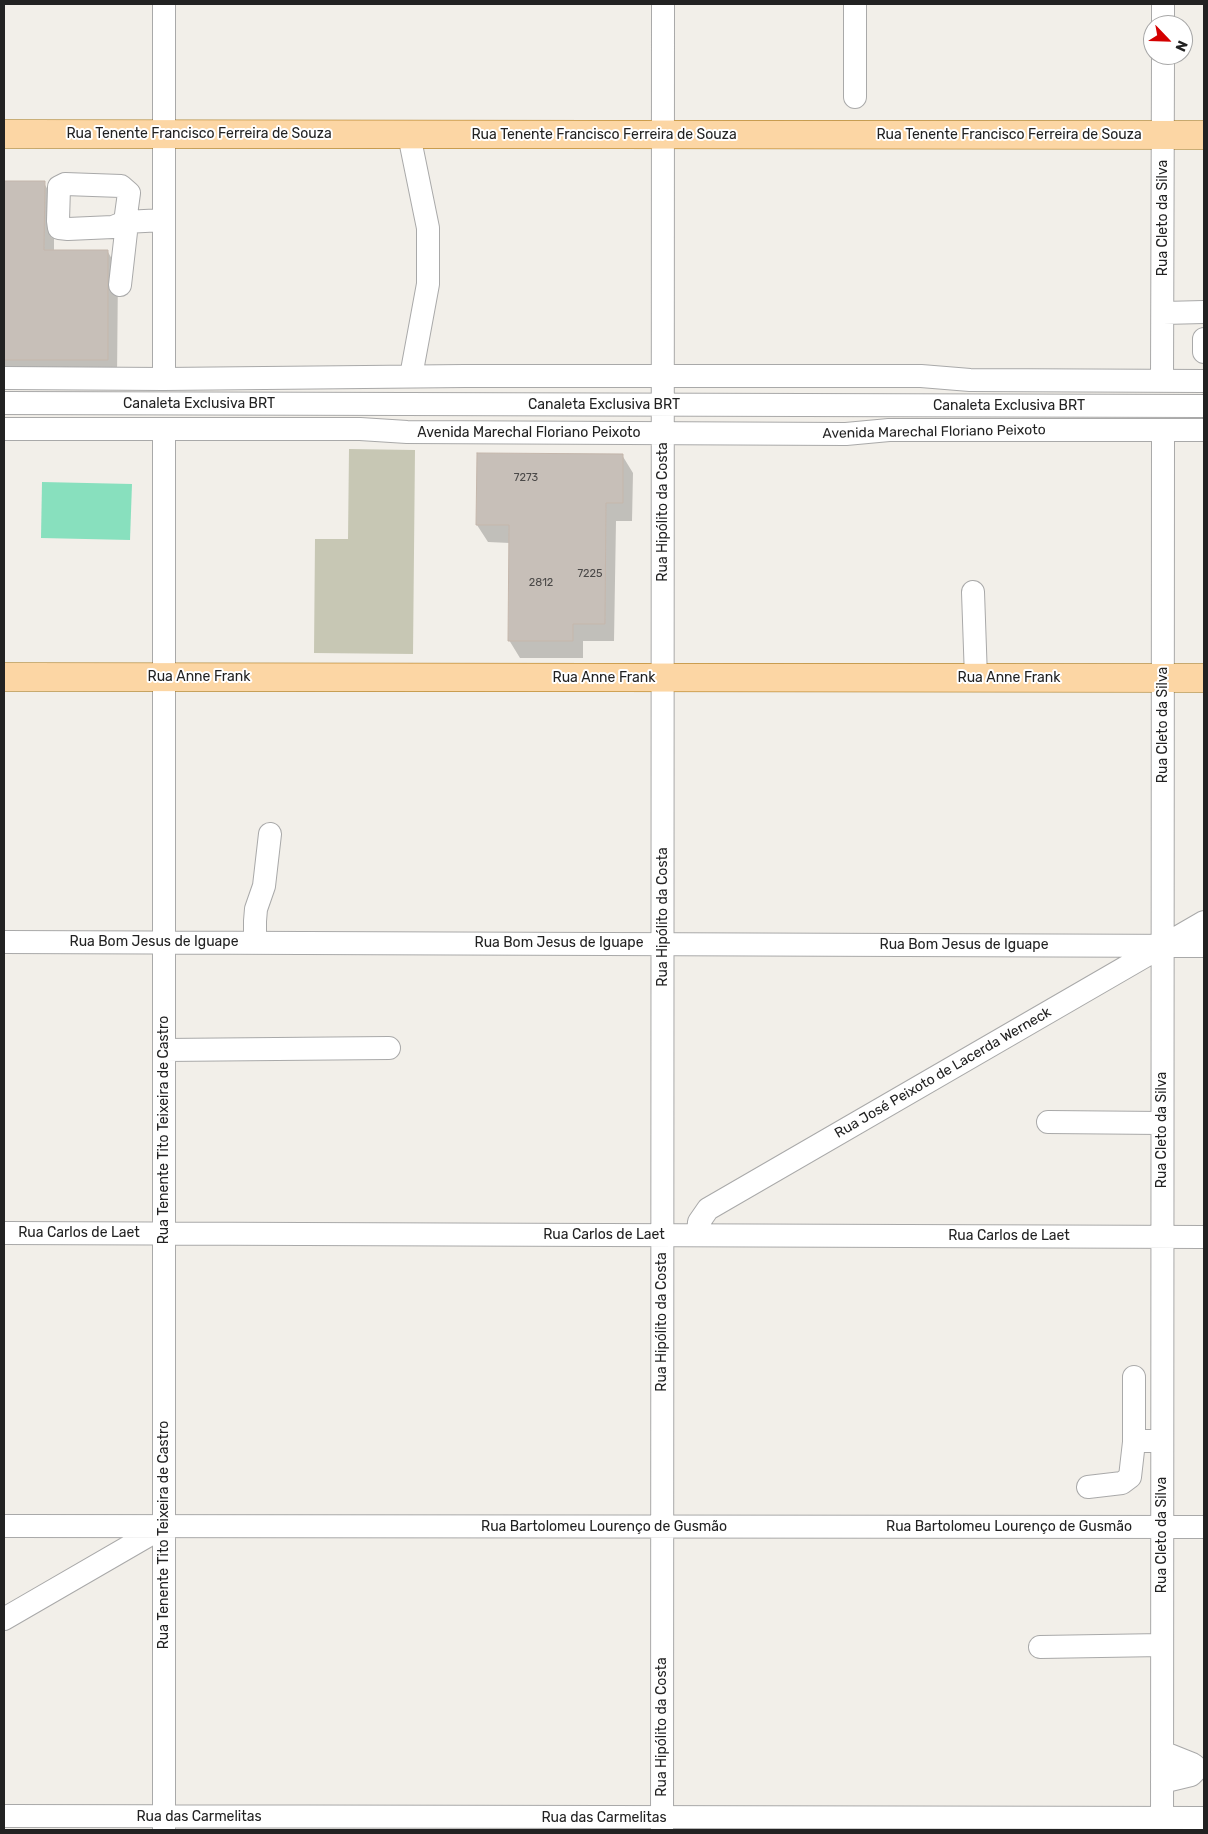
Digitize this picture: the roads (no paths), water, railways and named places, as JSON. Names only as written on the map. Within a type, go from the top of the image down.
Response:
[{"type":"main road","name":"Rua Tenente Francisco Ferreira de Souza","points":[[4,134],[1204,136]]},
{"type":"main road","name":"Rua Anne Frank","points":[[4,677],[1204,678]]},
{"type":"street","points":[[164,4],[164,379]]},
{"type":"street","name":"Rua Hipólito da Costa","points":[[662,1824],[663,4]]},
{"type":"street","points":[[855,4],[855,96]]},
{"type":"street","name":"Rua Cleto da Silva","points":[[1162,381],[1163,65]]},
{"type":"street","points":[[409,135],[428,228],[428,284],[411,376]]},
{"type":"street","points":[[120,285],[121,227],[164,227]]},
{"type":"street","points":[[1162,313],[1204,312]]},
{"type":"street","points":[[1204,339],[1204,352]]},
{"type":"street","points":[[4,378],[921,376],[970,380],[1204,381]]},
{"type":"street","name":"Canaleta Exclusiva BRT","points":[[4,403],[1204,406]]},
{"type":"street","name":"Avenida Marechal Floriano Peixoto","points":[[4,429],[360,429],[407,432],[846,434],[889,430],[1204,430]]},
{"type":"street","name":"Rua Tenente Tito Teixeira de Castro","points":[[164,429],[164,1824]]},
{"type":"street","name":"Rua Cleto da Silva","points":[[1162,430],[1162,1824]]},
{"type":"street","points":[[973,592],[976,678]]},
{"type":"street","points":[[256,943],[256,909],[264,886],[270,834]]},
{"type":"street","name":"Rua José Peixoto de Lacerda Werneck","points":[[698,1235],[699,1222],[708,1209],[1204,922]]},
{"type":"street","name":"Rua Bom Jesus de Iguape","points":[[4,942],[1204,946]]},
{"type":"street","points":[[164,1050],[389,1048]]},
{"type":"street","points":[[1048,1122],[1162,1123]]},
{"type":"street","name":"Rua Carlos de Laet","points":[[4,1233],[1204,1236]]},
{"type":"street","points":[[1088,1487],[1122,1483],[1130,1477],[1134,1442],[1134,1377]]},
{"type":"street","points":[[1134,1442],[1142,1440],[1162,1441]]},
{"type":"street","name":"Rua Bartolomeu Lourenço de Gusmão","points":[[4,1526],[1204,1527]]},
{"type":"street","points":[[4,1619],[164,1526]]},
{"type":"street","points":[[1040,1647],[1162,1645]]},
{"type":"street","points":[[1162,1752],[1196,1766],[1196,1770],[1191,1775],[1162,1782]]},
{"type":"street","name":"Rua das Carmelitas","points":[[4,1816],[164,1824],[1162,1824],[1202,1812]]}]
